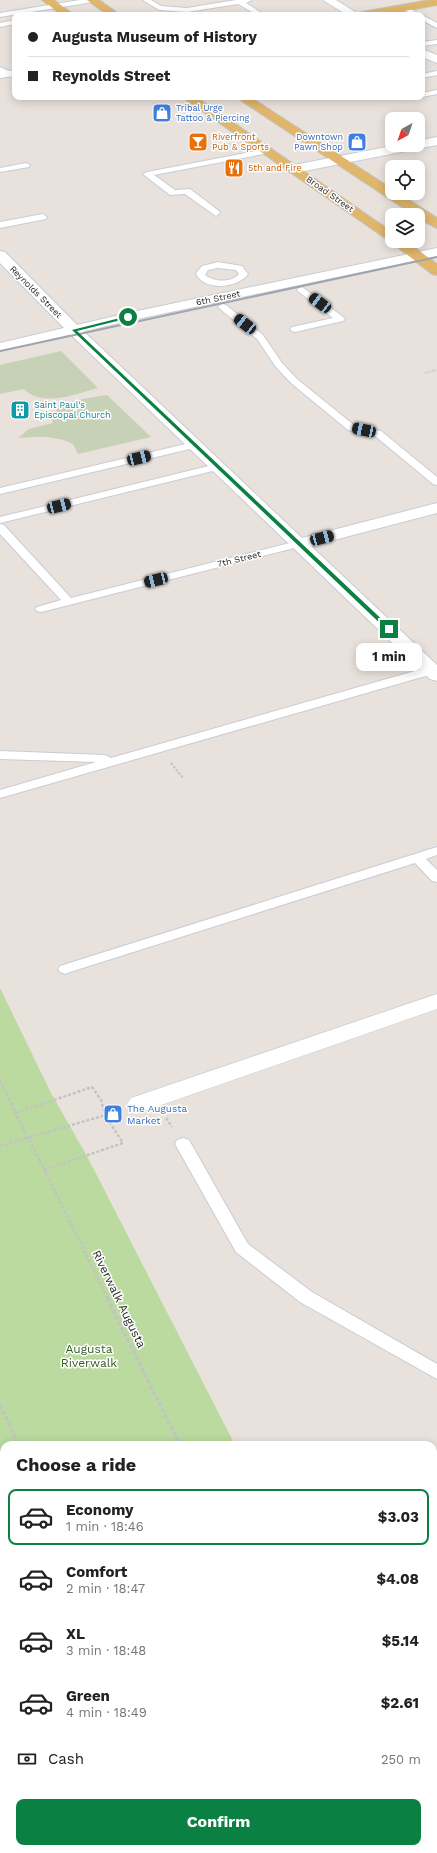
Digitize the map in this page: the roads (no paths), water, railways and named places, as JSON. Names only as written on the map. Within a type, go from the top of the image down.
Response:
[{"type":"main road","points":[[92,0],[110,12]]},
{"type":"main road","points":[[380,12],[436,3]]},
{"type":"main road","name":"Broad Street","points":[[192,100],[385,233]]},
{"type":"main road","points":[[247,100],[437,224]]},
{"type":"main road","points":[[408,248],[430,263]]},
{"type":"street","points":[[328,0],[350,12]]},
{"type":"street","points":[[425,143],[437,141]]},
{"type":"street","points":[[294,169],[385,151]]},
{"type":"street","name":"6th Street","points":[[0,347],[223,307],[430,263],[437,252]]},
{"type":"street","name":"Reynolds Street","points":[[0,255],[78,334],[434,673]]},
{"type":"street","name":"6th Street","points":[[0,356],[78,334],[247,292],[430,263]]},
{"type":"street","name":"7th Street","points":[[298,544],[437,508]]},
{"type":"street","points":[[146,1101],[437,1001]]},
{"type":"lane","points":[[35,12],[60,10],[92,0]]},
{"type":"lane","points":[[146,0],[159,8],[172,10],[188,10],[249,0]]},
{"type":"lane","points":[[196,0],[208,7]]},
{"type":"lane","points":[[240,2],[257,12]]},
{"type":"lane","points":[[405,8],[412,12]]},
{"type":"lane","points":[[0,15],[12,14]]},
{"type":"lane","points":[[425,19],[437,26]]},
{"type":"lane","points":[[0,25],[12,23]]},
{"type":"lane","points":[[425,44],[437,42]]},
{"type":"lane","points":[[425,75],[437,73]]},
{"type":"lane","points":[[425,94],[437,92]]},
{"type":"lane","points":[[216,213],[187,191],[173,193],[147,174],[266,151]]},
{"type":"lane","points":[[0,170],[26,165]]},
{"type":"lane","points":[[0,224],[43,217]]},
{"type":"lane","points":[[233,282],[242,277],[244,274],[242,271],[233,266],[212,263],[202,270],[200,276],[213,282],[233,282],[247,292]]},
{"type":"lane","points":[[295,329],[340,319],[302,290]]},
{"type":"lane","points":[[223,307],[260,337],[279,365],[300,386],[352,428],[377,433],[437,482]]},
{"type":"lane","points":[[0,491],[194,445]]},
{"type":"lane","points":[[0,520],[217,466]]},
{"type":"lane","points":[[0,527],[69,602]]},
{"type":"lane","name":"7th Street","points":[[40,609],[298,544]]},
{"type":"lane","points":[[0,794],[434,673]]},
{"type":"lane","points":[[0,755],[118,760]]},
{"type":"lane","points":[[65,969],[437,850]]},
{"type":"lane","points":[[417,857],[437,878]]},
{"type":"lane","points":[[183,1144],[242,1248],[306,1297],[437,1372]]},
{"type":"railway","points":[[0,351],[437,257]]},
{"type":"place","name":"Tribal Urge Tattoo & Piercing","points":[[162,113]]},
{"type":"place","name":"Riverfront Pub & Sports","points":[[198,142]]},
{"type":"place","name":"Downtown Pawn Shop","points":[[357,142]]},
{"type":"place","name":"5th and Fire","points":[[234,168]]},
{"type":"place","name":"Saint Paul's Episcopal Church","points":[[20,410]]},
{"type":"place","name":"The Augusta Market","points":[[113,1114]]},
{"type":"park label","name":"Augusta Riverwalk","points":[[89,1356]]}]
